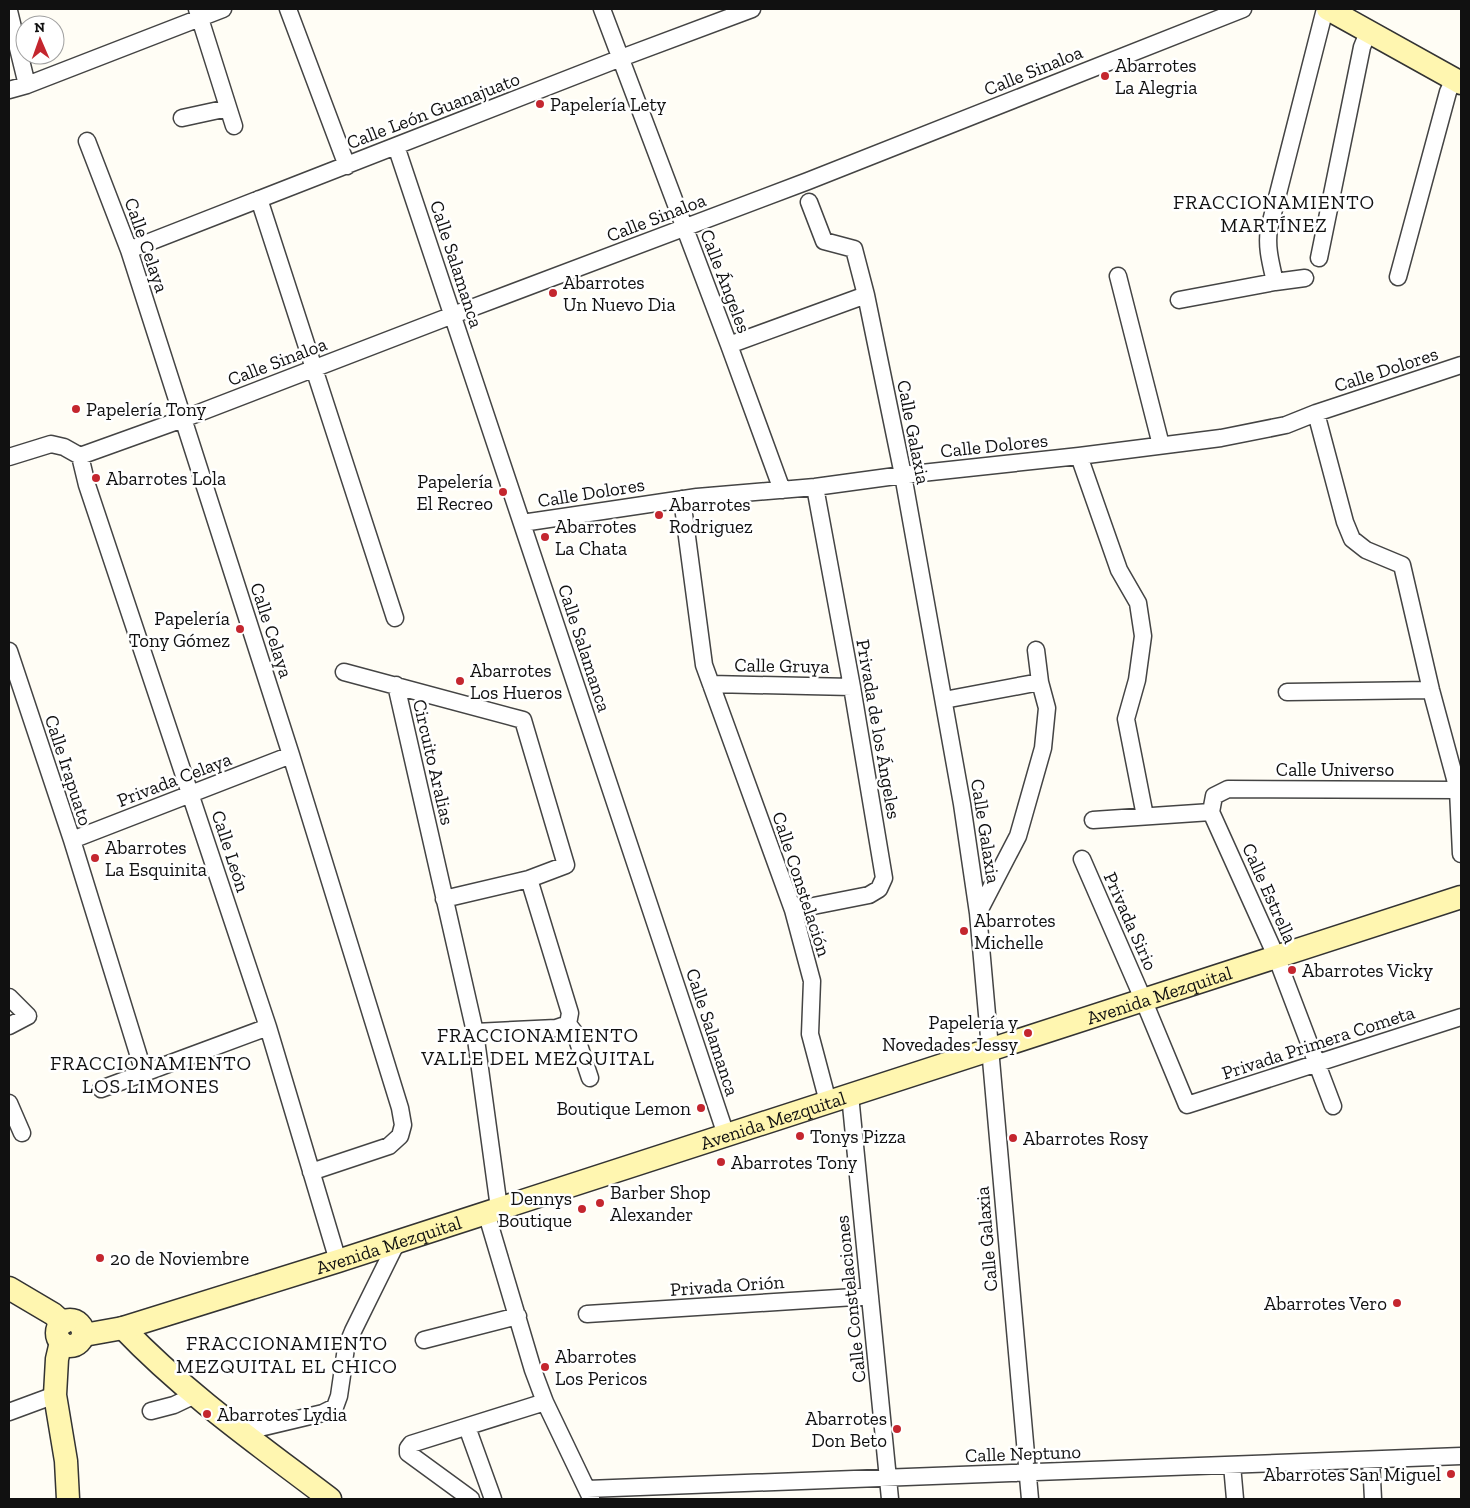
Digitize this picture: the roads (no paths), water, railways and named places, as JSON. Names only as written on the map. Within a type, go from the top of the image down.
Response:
[{"type":"street","points":[[9,90],[27,85],[199,13],[223,9]]},
{"type":"street","points":[[288,9],[346,166]]},
{"type":"street","name":"Calle Ángeles","points":[[602,9],[782,490]]},
{"type":"street","name":"Calle León Guanajuato","points":[[129,250],[621,58],[714,16],[752,9]]},
{"type":"street","name":"Calle Sinaloa","points":[[80,456],[183,419],[808,181],[1243,9]]},
{"type":"street","points":[[1275,282],[1267,238],[1327,9],[1458,81],[1448,92],[1398,277]]},
{"type":"street","points":[[9,11],[27,85]]},
{"type":"street","points":[[199,13],[234,126]]},
{"type":"street","points":[[1320,258],[1362,47],[1368,30]]},
{"type":"street","points":[[182,118],[228,108]]},
{"type":"street","name":"Calle Celaya","points":[[87,141],[129,250],[291,755],[400,1108],[403,1125],[400,1136],[389,1146],[311,1172]]},
{"type":"street","name":"Calle Salamanca","points":[[396,146],[726,1135]]},
{"type":"street","points":[[259,199],[395,618]]},
{"type":"street","name":"Calle Galaxia","points":[[809,202],[824,241],[854,249],[866,295],[902,475],[962,804],[978,912],[1030,1499]]},
{"type":"street","points":[[1118,276],[1161,445]]},
{"type":"street","points":[[1179,300],[1305,278]]},
{"type":"street","points":[[729,345],[866,295]]},
{"type":"street","name":"Calle Dolores","points":[[522,523],[682,499],[815,487],[1221,438],[1286,425],[1461,365]]},
{"type":"street","points":[[1316,414],[1345,522],[1352,539],[1366,550],[1402,565],[1431,690],[1458,790],[1461,854]]},
{"type":"street","points":[[9,457],[51,444],[64,447],[80,456]]},
{"type":"street","name":"Calle León","points":[[80,456],[87,485],[268,1027],[338,1261]]},
{"type":"street","points":[[1079,456],[1119,570],[1138,603],[1143,636],[1137,680],[1126,719],[1145,816]]},
{"type":"street","name":"Privada de los Ángeles","points":[[793,910],[868,896],[880,889],[884,878],[852,686],[815,487]]},
{"type":"street","name":"Calle Constelación","points":[[682,499],[704,665],[793,910],[812,981],[810,1034],[828,1102]]},
{"type":"street","points":[[978,912],[1018,836],[1043,748],[1047,708],[1040,682],[1036,650]]},
{"type":"street","name":"Calle Irapuato","points":[[9,651],[72,840],[144,1073]]},
{"type":"street","points":[[344,672],[396,685]]},
{"type":"street","points":[[944,700],[1040,682]]},
{"type":"street","name":"Calle Gruya","points":[[711,684],[852,686]]},
{"type":"street","name":"Circuito Aralias","points":[[444,899],[529,879],[566,865],[523,720],[396,685],[444,899],[475,1032],[492,1210],[533,1370],[545,1402],[589,1494]]},
{"type":"street","points":[[1288,692],[1431,690]]},
{"type":"street","name":"Privada Celaya","points":[[72,840],[291,755]]},
{"type":"street","name":"Calle Universo","points":[[1093,820],[1145,816],[1213,804],[1228,789],[1458,790]]},
{"type":"street","name":"Calle Estrella","points":[[1213,804],[1276,956],[1333,1106]]},
{"type":"street","name":"Privada Sirio","points":[[1082,860],[1187,1105]]},
{"type":"street","points":[[529,879],[570,1013],[568,1024],[575,1033],[590,1078]]},
{"type":"street","name":"Avenida Mezquital","points":[[62,1332],[66,1346],[74,1346],[80,1342],[84,1335],[123,1328],[338,1261],[1461,897]]},
{"type":"street","points":[[9,997],[28,1016],[9,1026]]},
{"type":"street","name":"Privada Primera Cometa","points":[[1187,1105],[1461,1017]]},
{"type":"street","points":[[475,1032],[556,1028],[568,1024]]},
{"type":"street","points":[[101,1089],[268,1027]]},
{"type":"street","name":"Calle Constelaciones","points":[[850,1095],[890,1499]]},
{"type":"street","points":[[9,1103],[22,1133]]},
{"type":"street","points":[[243,1432],[322,1413],[335,1407],[339,1396],[346,1348],[394,1248],[402,1240]]},
{"type":"street","points":[[9,1288],[53,1314],[62,1332],[57,1360],[55,1395],[66,1461],[68,1499]]},
{"type":"street","name":"Privada Orión","points":[[587,1314],[870,1296]]},
{"type":"street","points":[[424,1340],[518,1316]]},
{"type":"street","points":[[123,1328],[194,1396],[330,1499]]},
{"type":"street","points":[[9,1412],[55,1395]]},
{"type":"street","points":[[151,1411],[174,1405],[194,1396]]},
{"type":"street","points":[[471,1499],[408,1453],[408,1448],[411,1444],[545,1402]]},
{"type":"street","points":[[467,1427],[493,1499]]},
{"type":"street","name":"Calle Neptuno","points":[[589,1494],[888,1478],[1461,1456]]},
{"type":"street","points":[[1371,1460],[1373,1499]]},
{"type":"street","points":[[1232,1465],[1235,1499]]},
{"type":"place","name":"Abarrotes La Alegria","points":[[1105,76]]},
{"type":"place","name":"Papelería Lety","points":[[540,104]]},
{"type":"place","name":"Abarrotes Un Nuevo Dia","points":[[553,293]]},
{"type":"place","name":"Papelería Tony","points":[[76,409]]},
{"type":"place","name":"Abarrotes Lola","points":[[96,478]]},
{"type":"place","name":"Papelería El Recreo","points":[[503,492]]},
{"type":"place","name":"Abarrotes Rodriguez","points":[[659,515]]},
{"type":"place","name":"Abarrotes La Chata","points":[[545,537]]},
{"type":"place","name":"Papelería Tony Gómez","points":[[240,629]]},
{"type":"place","name":"Abarrotes Los Hueros","points":[[460,681]]},
{"type":"place","name":"Abarrotes La Esquinita","points":[[95,858]]},
{"type":"place","name":"Abarrotes Michelle","points":[[964,931]]},
{"type":"place","name":"Abarrotes Vicky","points":[[1292,970]]},
{"type":"place","name":"Papelería y Novedades Jessy","points":[[1028,1033]]},
{"type":"place","name":"Boutique Lemon","points":[[701,1108]]},
{"type":"place","name":"Tonys Pizza","points":[[800,1136]]},
{"type":"place","name":"Abarrotes Rosy","points":[[1013,1138]]},
{"type":"place","name":"Abarrotes Tony","points":[[721,1162]]},
{"type":"place","name":"Barber Shop Alexander","points":[[600,1203]]},
{"type":"place","name":"Dennys Boutique","points":[[582,1209]]},
{"type":"place","name":"20 de Noviembre","points":[[100,1258]]},
{"type":"place","name":"Abarrotes Vero","points":[[1397,1303]]},
{"type":"place","name":"Abarrotes Los Pericos","points":[[545,1367]]},
{"type":"place","name":"Abarrotes Lydia","points":[[207,1414]]},
{"type":"place","name":"Abarrotes Don Beto","points":[[897,1429]]},
{"type":"place","name":"Abarrotes San Miguel","points":[[1451,1474]]},
{"type":"district","name":"FRACCIONAMIENTO MARTÍNEZ","points":[[1274,214]]},
{"type":"district","name":"FRACCIONAMIENTO VALLE DEL MEZQUITAL","points":[[538,1046]]},
{"type":"district","name":"FRACCIONAMIENTO LOS LIMONES","points":[[151,1074]]},
{"type":"district","name":"FRACCIONAMIENTO MEZQUITAL EL CHICO","points":[[287,1354]]}]
